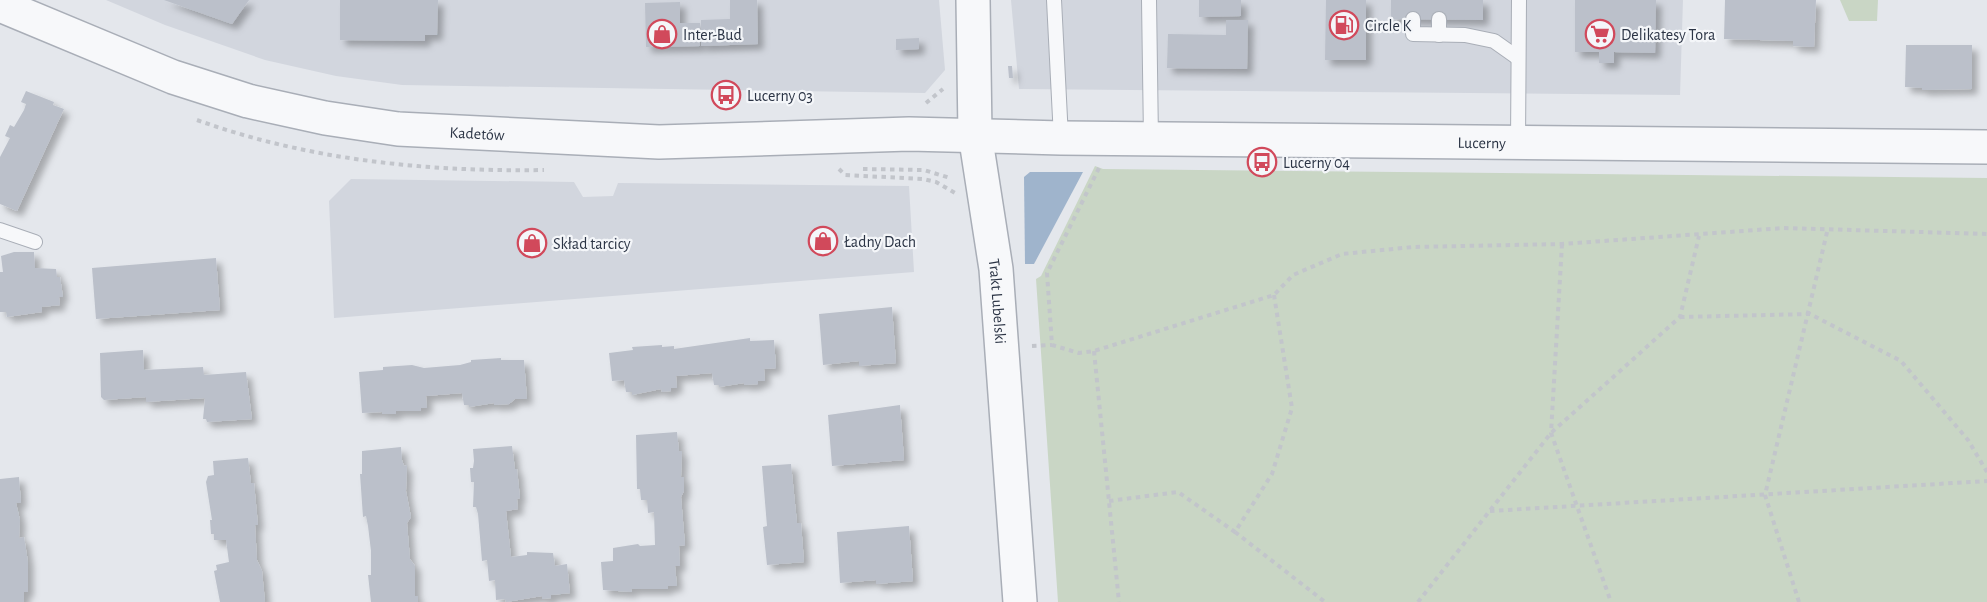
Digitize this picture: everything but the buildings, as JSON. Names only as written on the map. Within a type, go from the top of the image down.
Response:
[{"type":"street","name":"Trakt Lubelski","points":[[973,0],[975,134],[996,269],[1020,602]]},
{"type":"street","name":"Kadetów","points":[[0,4],[173,77],[248,101],[325,118],[398,129],[659,142],[975,134]]},
{"type":"street","name":"Lucerny","points":[[975,134],[1061,138],[1987,147]]},
{"type":"lane","points":[[1054,0],[1061,138]]},
{"type":"lane","points":[[1149,0],[1151,139]]},
{"type":"lane","points":[[1518,142],[1519,0]]},
{"type":"lane","points":[[1413,19],[1413,34],[1465,35],[1494,41],[1518,58]]},
{"type":"lane","points":[[1439,19],[1439,35]]},
{"type":"lane","points":[[1465,20],[1465,35]]},
{"type":"lane","points":[[0,230],[35,242]]},
{"type":"path","points":[[917,106],[926,103],[943,89],[947,80]]},
{"type":"path","points":[[1052,345],[1047,273],[1104,159]]},
{"type":"path","points":[[839,169],[924,170],[938,172],[959,182],[983,181]]},
{"type":"path","points":[[1022,347],[1052,345],[1079,353],[1094,351],[1274,295],[1293,275],[1342,254],[1413,247],[1562,244],[1699,236],[1784,228],[1987,234]]},
{"type":"path","points":[[1799,602],[1766,495],[1810,314],[1828,228]]},
{"type":"path","points":[[1418,602],[1551,433],[1680,317],[1699,236]]},
{"type":"path","points":[[1562,244],[1551,433],[1611,602]]},
{"type":"path","points":[[1235,532],[1272,474],[1292,408],[1274,295]]},
{"type":"path","points":[[1680,317],[1810,314],[1901,361],[1968,440],[1987,472]]},
{"type":"path","points":[[1094,351],[1119,602]]},
{"type":"path","points":[[1490,511],[1987,481]]},
{"type":"path","points":[[1109,501],[1178,492],[1235,532],[1325,602]]},
{"type":"shaded area","points":[[106,0],[939,0],[945,70],[925,93],[402,85],[336,76],[265,60],[165,25]]},
{"type":"shaded area","points":[[1011,0],[1683,0],[1680,95],[1019,89]]},
{"type":"shaded area","name":"Skład tarcicy","points":[[351,179],[574,182],[583,197],[613,196],[618,183],[909,186],[914,272],[334,318],[329,201]]},
{"type":"green space","points":[[1840,0],[1878,0],[1877,21],[1849,21]]},
{"type":"green space","points":[[1095,166],[1103,169],[1987,178],[1987,602],[1058,602],[1036,279],[1041,276]]},
{"type":"water","points":[[1030,172],[1083,172],[1034,264],[1025,264],[1024,177]]},
{"type":"place","name":"Circle K","points":[[1344,25]]},
{"type":"place","name":"Inter-Bud","points":[[662,34]]},
{"type":"place","name":"Delikatesy Tora","points":[[1600,34]]},
{"type":"place","name":"Lucerny 03","points":[[726,95]]},
{"type":"place","name":"Lucerny 04","points":[[1262,162]]},
{"type":"place","name":"Ładny Dach","points":[[823,241]]},
{"type":"place","name":"Skład tarcicy","points":[[532,243]]}]
